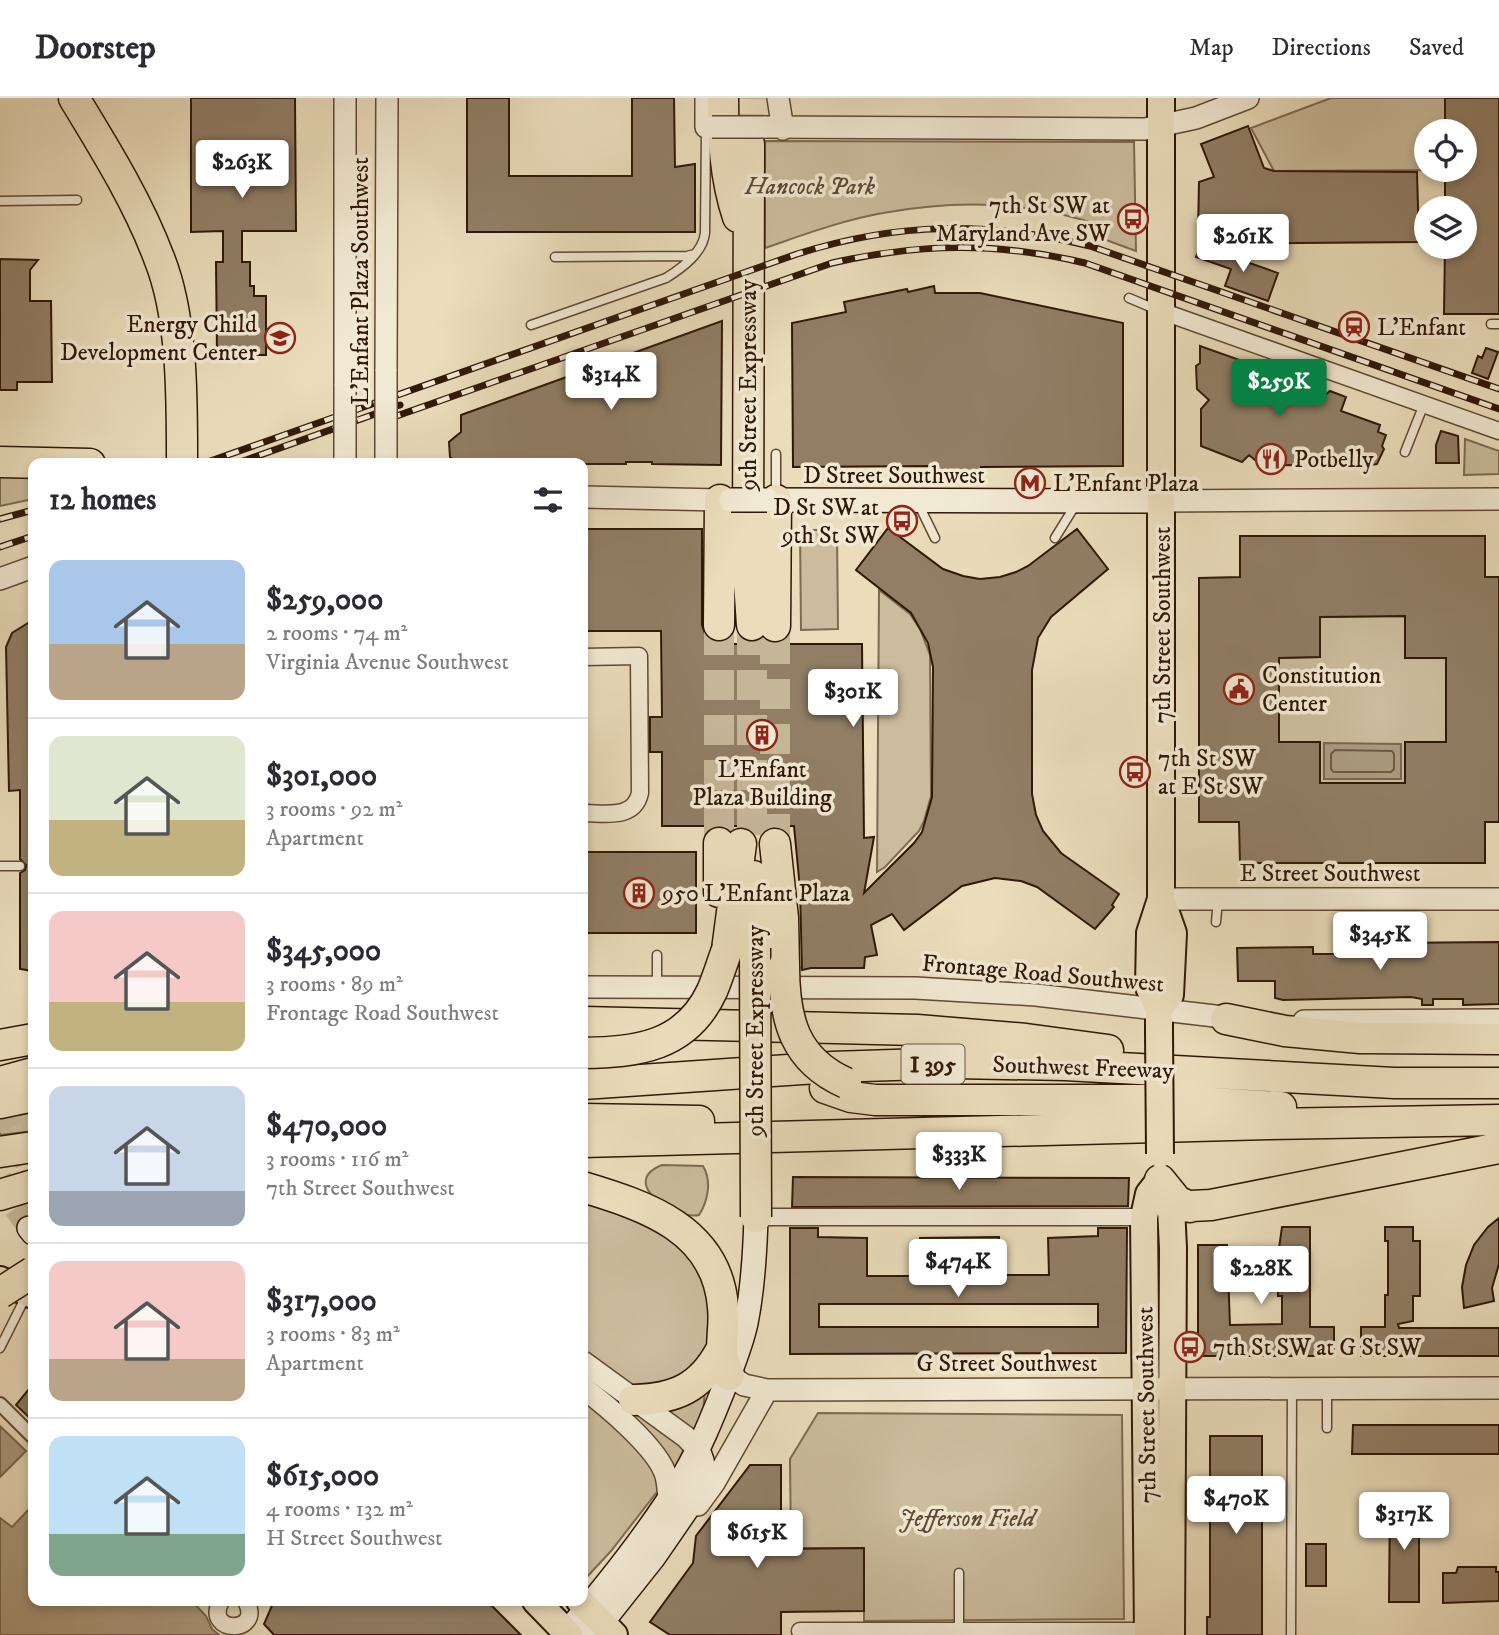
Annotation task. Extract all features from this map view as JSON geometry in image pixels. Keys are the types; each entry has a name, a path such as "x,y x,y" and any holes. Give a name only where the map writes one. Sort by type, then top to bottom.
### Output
{"highway":[{"path":"74,98 130,197 155,314 173,453"},
{"path":"723,98 723,140 727,175 748,250"},
{"name":"9th Street Expressway","path":"747,626 748,250 765,133"},
{"path":"0,462 28,463"},
{"path":"726,500 747,626"},
{"path":"747,626 771,500"},
{"name":"9th Street Expressway","path":"756,1217 755,992 734,949 747,844 783,918 785,1007 794,1034 814,1062 834,1078 835,1086"},
{"path":"588,1053 626,1052 649,1048 690,1021 712,991 734,949"},
{"path":"755,992 771,1034 784,1056 805,1077 835,1086 976,1099 1159,1100 1268,1105 1402,1122"},
{"path":"1226,1019 1285,1031 1360,1038 1499,1039"},
{"path":"588,1022 917,1030 1026,1038 1284,1076"},
{"path":"0,1045 28,1040"},
{"name":"Southwest Freeway","path":"588,1084 832,1067 955,1063 1065,1065 1394,1083 1499,1083"},
{"path":"0,1082 28,1074"},
{"path":"0,1103 28,1097"},
{"path":"588,1119 990,1132"},
{"path":"588,1142 1499,1120"},
{"path":"1165,1193 1224,1202 1499,1147"},
{"path":"0,1152 28,1148"},
{"path":"0,1195 28,1187"},
{"path":"588,1189 656,1213 682,1229 713,1270 721,1293 725,1362 708,1370 684,1391 660,1398 634,1400"}],"main road":[{"name":"7th Street Southwest","path":"1156,1634 1159,1389 1172,1331 1159,1020 1149,987 1150,933 1161,899 1160,98"},
{"name":"D Street Southwest","path":"726,500 1162,501"},
{"name":"7th Street Southwest","path":"1159,1389 1144,1364 1165,1193"},
{"path":"584,1626 669,1498 697,1449 725,1362 742,1339 750,1300 756,1217"},
{"path":"0,1280 23,1288"},
{"path":"584,1626 654,1557 702,1484 704,1465 697,1449"},
{"path":"546,1606 584,1626"}],"street":[{"name":"L'Enfant Plaza Southwest","path":"345,98 345,458"},
{"name":"L'Enfant Plaza Southwest","path":"386,458 387,98"},
{"path":"706,98 709,127 765,133 1136,129 1161,127 1196,118 1242,99"},
{"path":"765,133 778,98"},
{"path":"1161,311 1499,431"},
{"name":"D Street Southwest","path":"588,497 726,500"},
{"name":"D Street Southwest","path":"1162,501 1499,499"},
{"path":"0,579 28,569"},
{"path":"588,657 639,656 640,793 636,805 627,811 588,813"},
{"name":"E Street Southwest","path":"1161,899 1499,899"},
{"name":"Frontage Road Southwest","path":"588,987 915,988 1036,995 1159,1020 1499,1020"},
{"path":"756,1217 1165,1193"},
{"name":"G Street Southwest","path":"725,1362 744,1385 767,1390 1499,1388"},
{"path":"588,1366 685,1437 697,1449"},
{"path":"654,1557 677,1534 714,1483 767,1390"},
{"path":"588,1392 610,1409 656,1458 666,1475 669,1498"},
{"path":"0,1404 28,1432"},
{"path":"216,1606 223,1623 240,1631 248,1618 248,1606"},
{"path":"800,1631 959,1630 1156,1634"}],"lane":[{"path":"531,325 666,278 695,254 705,233 709,127"},
{"path":"0,201 77,200"},
{"path":"555,257 695,254"},
{"path":"1129,298 1161,311"},
{"path":"1405,452 1424,404"},
{"path":"771,500 776,454"},
{"path":"917,502 935,538"},
{"path":"1055,538 1078,502"},
{"path":"0,866 20,866"},
{"path":"1216,922 1218,899"},
{"path":"657,955 657,987"},
{"path":"0,1348 23,1288"},
{"path":"1291,1635 1292,1388"},
{"path":"1326,1428 1327,1388"},
{"path":"959,1573 959,1630"}],"green space":[{"path":"1331,98 1445,98 1445,119 1414,119 1414,170 1274,171 1251,128"},
{"name":"Hancock Park","path":"765,141 1134,142 1136,251 1106,240 1105,227 1078,218 1023,207 967,204 868,216 765,248"},
{"path":"1465,439 1499,451 1499,474 1464,475"},
{"path":"0,471 28,471 28,500 0,506"},
{"path":"800,530 837,530 838,629 801,630"},
{"path":"879,590 910,614 920,629 930,655 931,796 919,831 877,872"},
{"path":"1405,616 1405,658 1446,658 1446,742 1405,742 1405,783 1320,783 1320,742 1279,742 1279,658 1319,657 1320,617"},
{"path":"28,1113 28,1132 0,1135 0,1119"},
{"path":"662,1165 703,1166 708,1191 699,1215 678,1212 655,1199 648,1190 646,1181 650,1173"},
{"path":"588,1199 659,1224 693,1257 713,1306 703,1412 674,1470 611,1551 588,1576"},
{"name":"Jefferson Field","path":"818,1413 1122,1415 1124,1619 864,1621 864,1548 791,1548 790,1459"}],"water":[{"path":"1324,743 1401,744 1401,779 1324,779"},
{"path":"0,1426 26,1451 0,1477"},
{"path":"28,1510 28,1606 197,1606 219,1635 0,1635 0,1518 12,1527"}],"building":[{"path":"191,98 295,98 296,231 242,231 242,262 250,262 250,286 254,286 254,296 266,296 266,355 217,355 216,262 223,262 223,231 191,232"},
{"path":"467,98 509,98 509,176 632,176 632,98 674,98 675,167 695,164 695,232 467,232"},
{"path":"1445,98 1499,98 1499,314 1444,314 1445,259 1477,259 1477,196 1445,196 1445,182 1477,182 1477,119 1445,119"},
{"path":"1248,126 1264,168 1274,171 1414,172 1418,196 1414,196 1414,242 1201,244 1205,233 1198,232 1199,182 1214,177 1201,144"},
{"path":"1201,246 1278,273 1268,301 1225,286 1231,269 1196,257"},
{"path":"0,259 38,260 30,270 30,301 51,301 52,382 17,382 17,390 0,390"},
{"path":"934,286 935,293 980,293 1123,323 1123,466 981,467 981,472 936,472 935,466 793,467 792,323 846,312 844,302"},
{"path":"722,321 721,465 652,462 588,464 588,458 451,458 449,442 461,432 461,415"},
{"path":"1200,346 1299,381 1302,388 1324,396 1330,391 1346,397 1341,411 1380,425 1378,432 1386,435 1382,446 1384,449 1377,464 1261,465 1249,455 1242,462 1201,446 1201,409 1209,400 1197,389 1196,366 1200,363"},
{"path":"1486,348 1498,352 1488,379 1472,373 1478,356 1482,358"},
{"path":"1441,431 1458,436 1459,463 1436,463 1436,445"},
{"path":"888,528 943,569 980,579 1000,577 1028,566 1077,529 1108,569 1051,617 1038,638 1032,670 1032,794 1036,815 1043,831 1061,853 1119,894 1112,905 1114,907 1095,929 1037,887 1021,881 995,878 962,886 904,930 892,914 871,925 877,955 865,957 864,968 802,970 800,889 794,826 662,826 662,752 650,752 650,717 662,717 661,631 588,631 588,529 702,529 702,625 706,644 862,644 864,838 874,837 864,893 922,832 932,797 933,667 928,643 911,613 856,570"},
{"name":"Constitution Center","path":"1240,536 1485,536 1485,577 1499,577 1499,822 1485,822 1485,863 1240,863 1239,822 1199,822 1199,578 1240,577","holes":["1405,616 1405,658 1446,658 1446,742 1405,742 1405,783 1320,783 1320,742 1279,742 1279,658 1320,657 1320,617"]},
{"path":"28,623 28,970 20,969 20,873 25,870 26,865 20,859 20,790 9,791 6,647 12,633"},
{"name":"950 L'Enfant Plaza","path":"588,852 696,852 696,933 588,933"},
{"path":"1499,942 1499,1004 1463,1005 1463,999 1433,999 1433,1005 1422,1005 1422,999 1411,997 1283,1000 1275,998 1275,981 1238,981 1237,948 1313,947 1313,954 1344,954 1385,952 1385,943"},
{"path":"793,1177 1129,1178 1128,1206 792,1207"},
{"path":"1499,1218 1499,1264 1492,1288 1494,1301 1464,1308 1462,1287 1466,1265 1474,1245"},
{"path":"1282,1227 1310,1227 1310,1327 1334,1327 1334,1356 1198,1356 1198,1245 1227,1245 1230,1325 1282,1324 1282,1296 1278,1296 1278,1255"},
{"path":"1385,1227 1413,1227 1413,1241 1420,1241 1420,1296 1413,1296 1413,1321 1398,1324 1399,1328 1499,1328 1499,1356 1361,1356 1361,1327 1385,1327 1388,1241 1385,1241"},
{"path":"790,1228 818,1228 818,1237 867,1238 867,1276 920,1276 920,1238 999,1237 998,1275 1049,1275 1048,1238 1098,1236 1098,1228 1127,1228 1126,1353 790,1354","holes":["819,1304 1098,1304 1098,1327 819,1327"]},
{"path":"28,1390 28,1416 16,1405"},
{"path":"1353,1425 1499,1425 1499,1454 1352,1454"},
{"path":"1210,1436 1262,1436 1262,1635 1207,1635 1207,1617 1210,1617"},
{"path":"750,1465 781,1465 781,1549 864,1548 864,1611 781,1612 781,1635 670,1635 650,1622 693,1563 696,1536"},
{"path":"1390,1500 1419,1501 1419,1602 1389,1602"},
{"path":"1306,1544 1326,1544 1326,1586 1306,1586"},
{"path":"1458,1567 1496,1567 1496,1572 1499,1572 1499,1601 1443,1603 1443,1573 1456,1573"},
{"path":"272,1606 492,1606 521,1635 274,1635 264,1624"}],"tunnel":[{"path":"749,144 750,98"},
{"path":"719,625 719,843"},
{"path":"752,625 752,844"},
{"path":"775,626 775,844"},
{"path":"0,1104 28,1163"},
{"path":"0,1178 28,1227"}],"railway":[{"path":"219,458 797,254 871,236 943,229 1015,232 1090,246 1499,389"},
{"path":"388,419 832,263 896,252 958,248 1021,251 1085,263 1499,409"},
{"path":"252,458 400,405"},
{"path":"0,519 28,511"},
{"path":"0,547 28,538"}],"place":[{"name":"7th St SW at Maryland Ave SW","path":"1133,219"},
{"name":"L'Enfant","path":"1354,327"},
{"name":"Energy Child Development Center","path":"280,338"},
{"name":"Potbelly","path":"1271,459"},
{"name":"L'Enfant Plaza","path":"1030,483"},
{"name":"D St SW at 9th St SW","path":"902,521"},
{"name":"Constitution Center","path":"1239,689"},
{"name":"L'Enfant Plaza Building","path":"762,735"},
{"name":"7th St SW at E St SW","path":"1135,772"},
{"name":"950 L'Enfant Plaza","path":"639,893"},
{"name":"7th St SW at G St SW","path":"1190,1347"}]}
